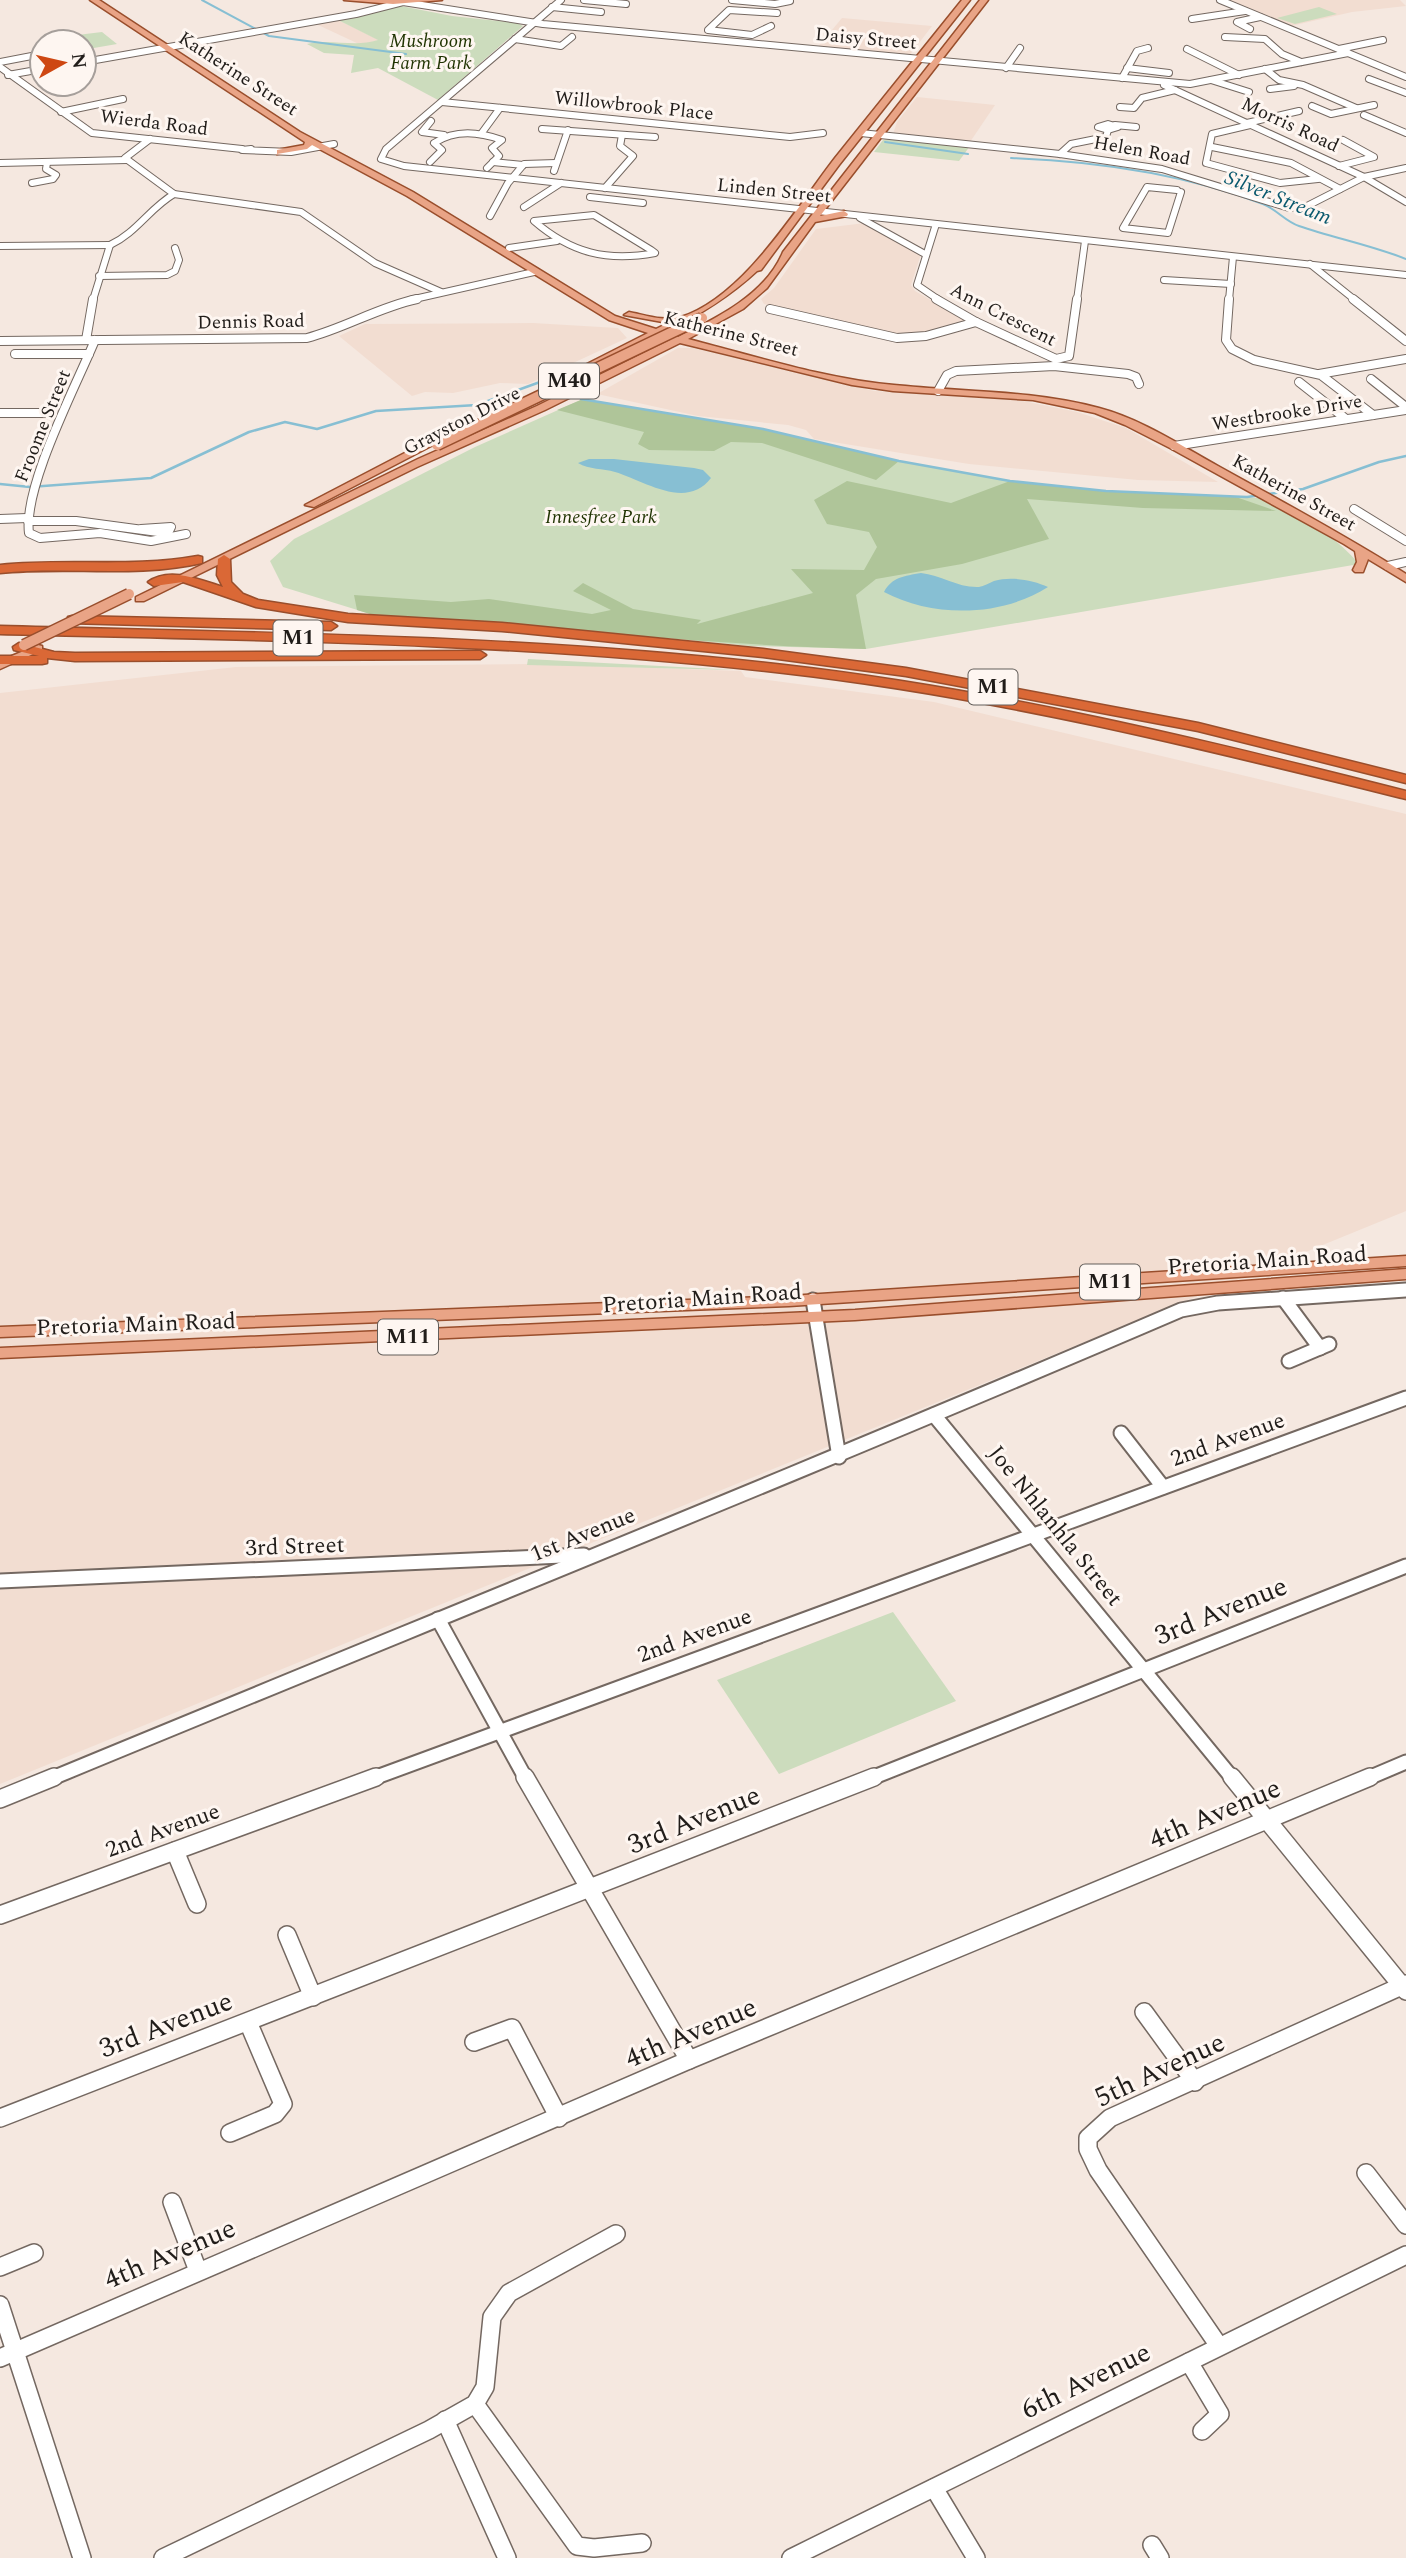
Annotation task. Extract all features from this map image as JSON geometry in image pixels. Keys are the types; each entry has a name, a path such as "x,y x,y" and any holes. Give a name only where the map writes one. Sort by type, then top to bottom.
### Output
{"highway":[{"path":"224,559 222,579 225,586 249,598 296,611"},
{"path":"0,569 61,565 124,569 168,566 198,560"},
{"path":"124,569 159,584 184,578 256,603 296,611 572,635"},
{"name":"M1","path":"0,618 572,635 763,653 905,671 1198,727 1406,779"},
{"name":"M1","path":"0,630 513,644 756,666 898,684 1082,718 1406,795"},
{"path":"28,648 54,656 479,655 756,666"},
{"path":"3,660 179,656"}],"main road":[{"name":"Katherine Street","path":"94,0 310,141 410,194 612,318 656,334 852,382 944,385 1070,404 1118,418 1404,564"},
{"name":"Katherine Street","path":"106,0 268,107 280,111 590,298 668,328 717,343 855,376 1073,398 1137,419 1188,444 1267,489 1280,500 1406,577"},
{"path":"106,0 169,44 166,47"},
{"path":"348,0 438,0"},
{"path":"383,0 406,1"},
{"path":"445,0 441,4 447,9"},
{"name":"Grayston Drive","path":"3,660 159,584 198,560 702,318 731,299 756,279 763,260 800,209 966,0"},
{"name":"Grayston Drive","path":"184,578 710,319 792,248 984,0"},
{"path":"369,1 378,5 377,9"},
{"path":"280,152 307,147 310,141"},
{"path":"781,237 790,217 785,207"},
{"path":"814,220 844,214"},
{"path":"414,465 541,408 711,324 741,306 764,286 792,248"},
{"path":"310,506 691,317 729,292 763,260"},
{"path":"629,314 662,321 691,317"},
{"path":"585,368 637,337 634,329 612,318"},
{"path":"711,324 705,333 717,343"},
{"path":"661,349 679,345 704,346"},
{"path":"1359,570 1363,562 1360,550"},
{"name":"Pretoria Main Road","path":"0,1353 571,1330 815,1307 1406,1261"},
{"name":"Pretoria Main Road","path":"0,1332 815,1307 855,1315 1406,1274"}],"street":[{"name":"Linden Street","path":"561,0 479,69 443,106 383,152 381,159 394,165 1406,275"},
{"path":"584,0 626,4"},
{"path":"732,0 775,4 790,1"},
{"path":"1220,0 1406,77"},
{"path":"98,59 377,9 406,1"},
{"name":"Daisy Street","path":"406,1 519,22"},
{"name":"Daisy Street","path":"406,1 429,10 519,22 1190,85"},
{"path":"552,7 601,12"},
{"path":"594,18 608,7"},
{"path":"771,26 754,34 708,30 729,10 776,13"},
{"path":"1192,19 1245,11"},
{"path":"1250,29 1237,22 1260,17"},
{"path":"754,34 763,45"},
{"path":"514,39 558,47 566,45 572,37"},
{"path":"1225,37 1267,40 1282,54 1301,62"},
{"path":"1339,49 1382,40"},
{"path":"1006,68 1020,48"},
{"path":"1122,78 1137,51 1148,48"},
{"path":"1187,48 1239,75"},
{"name":"Daisy Street","path":"1138,102 1144,97 1211,80 1348,53"},
{"path":"0,65 28,57"},
{"path":"20,59 28,65"},
{"name":"Wierda Road","path":"0,65 92,133 280,152 334,144"},
{"path":"1127,68 1169,72"},
{"path":"1265,69 1279,79 1301,85 1356,108"},
{"path":"0,77 28,72"},
{"path":"1369,79 1406,93"},
{"path":"1211,80 1249,92"},
{"name":"Morris Road","path":"1157,82 1364,177 1406,202"},
{"path":"1270,89 1301,85"},
{"path":"61,111 123,99"},
{"path":"1312,106 1329,114 1374,105"},
{"path":"443,106 421,130 444,135 481,134 502,140 492,148 499,155 490,165 556,163"},
{"name":"Willowbrook Place","path":"443,106 500,108 789,137 823,133"},
{"path":"481,134 500,108"},
{"path":"1299,111 1212,134 1209,138 1212,146 1206,162 1212,167 1280,183 1318,179"},
{"path":"1364,115 1406,133"},
{"path":"552,118 540,132 569,130 655,137"},
{"path":"601,132 606,119"},
{"path":"1088,121 1117,129 1115,125 1136,127"},
{"path":"1060,154 1071,144 1106,137 1106,127"},
{"path":"648,147 657,128"},
{"path":"554,175 569,130"},
{"name":"Helen Road","path":"861,132 1060,154 1177,172 1197,181 1289,208 1307,206 1364,177 1406,168"},
{"path":"430,162 442,150 434,143 444,135"},
{"path":"583,204 603,188 614,174 627,167 633,156 620,146 622,135"},
{"path":"127,160 126,155 150,139"},
{"path":"1339,166 1374,157 1343,140"},
{"path":"1212,146 1290,163 1340,189"},
{"path":"0,163 127,160 174,194 299,211 375,263 442,292"},
{"path":"32,183 53,179 56,175 46,169 47,163"},
{"path":"490,216 508,183 515,178 523,165"},
{"path":"1180,190 1168,233 1147,233 1123,228 1147,187 1180,190 1197,181"},
{"path":"524,207 561,183"},
{"path":"551,190 578,190"},
{"path":"0,246 110,245 130,235 161,202 174,194"},
{"path":"590,197 643,203"},
{"path":"509,248 557,241 594,258 655,253 592,214 534,220 557,241"},
{"path":"857,216 925,254"},
{"name":"Ann Crescent","path":"936,224 927,245 917,285 919,289 976,322 1048,358 1067,358 1085,241"},
{"path":"86,340 99,276 110,245"},
{"path":"912,246 927,245"},
{"path":"99,276 167,275 175,271 179,260 175,248"},
{"path":"1233,257 1226,340 1230,348 1247,358 1318,374 1406,359"},
{"path":"1310,264 1406,341"},
{"name":"Dennis Road","path":"0,341 314,337 390,305 534,272"},
{"path":"1164,280 1231,284"},
{"path":"770,309 897,338 926,336 976,322"},
{"name":"Froome Street","path":"27,519 32,491 95,340"},
{"path":"15,355 89,354"},
{"path":"944,385 961,370 1054,366 1128,374 1136,377 1139,384"},
{"path":"1318,374 1373,415"},
{"path":"1371,379 1406,408"},
{"path":"1299,382 1346,419"},
{"name":"Westbrooke Drive","path":"1174,446 1406,408"},
{"path":"0,413 50,413"},
{"path":"1354,509 1406,541"},
{"path":"76,521 78,511"},
{"path":"0,519 76,521 141,529"},
{"path":"27,519 29,533 40,538 100,533 156,541 186,534"},
{"path":"1388,566 1404,564"},
{"name":"1st Avenue","path":"0,1799 593,1555 839,1457 1181,1310 1283,1298 1406,1290"},
{"path":"1283,1298 1324,1346 1289,1361"},
{"path":"815,1307 839,1457"},
{"name":"2nd Avenue","path":"0,1914 1406,1398"},
{"name":"Joe Nhlanhla Street","path":"934,1415 1404,1987"},
{"path":"1121,1433 1163,1487"},
{"name":"3rd Street","path":"0,1581 593,1555"},
{"name":"3rd Avenue","path":"0,2118 588,1890 1406,1566"},
{"path":"438,1619 588,1890 689,2060"},
{"name":"4th Avenue","path":"7,2354 689,2060 1406,1762"},
{"path":"175,1851 197,1904"},
{"path":"287,1935 313,1997"},
{"name":"5th Avenue","path":"1219,2346 1098,2170 1088,2149 1088,2138 1100,2124 1404,1987"},
{"path":"1143,2012 1195,2082"},
{"path":"230,2133 275,2114 283,2104 248,2022"},
{"path":"474,2042 512,2028 559,2118"},
{"path":"1366,2173 1406,2225"},
{"path":"172,2202 198,2271"},
{"path":"163,2558 475,2404 485,2387 492,2317 509,2293 616,2234"},
{"path":"0,2267 34,2253"},
{"name":"6th Avenue","path":"791,2558 1406,2255"},
{"path":"0,2305 7,2354 82,2558"},
{"path":"1189,2362 1220,2414 1202,2431"},
{"path":"475,2404 577,2546 593,2548 642,2543"},
{"path":"444,2420 507,2558"},
{"path":"934,2488 976,2558"}],"shaded area":[{"path":"1228,0 1400,0 1406,6 1352,12 1291,26"},
{"path":"842,18 932,26 909,56 817,48"},
{"path":"338,20 379,40 361,45 316,24"},
{"path":"917,97 995,105 970,142 893,134 897,122"},
{"path":"865,223 921,254 911,285 915,291 967,321 918,334 895,335 764,304 761,299 774,288 816,229"},
{"path":"533,323 618,328 627,338 528,384 500,383 453,393 425,392 412,396 339,336 365,324"},
{"path":"678,348 694,348 874,391 1018,400 1077,412 1126,428 1218,482 1138,480 969,464 814,439 806,430 788,425 698,416 597,394"},
{"path":"533,664 741,671 745,677 934,702 1406,814 1406,1211 0,1784 0,693 236,667"}],"green space":[{"name":"Mushroom Farm Park","path":"401,6 523,26 438,100 378,68 351,73 354,55 324,53 307,44 378,40 336,19"},
{"path":"1319,7 1337,14 1295,24 1277,18"},
{"path":"98,32 102,32 117,44 98,47"},
{"path":"894,138 970,146 959,161 874,152 883,140"},
{"name":"Innesfree Park","path":"583,399 763,429 899,461 1010,481 1106,491 1259,498 1314,525 1338,543 1359,564 866,649 750,646 548,626 380,617 283,587 270,561 294,539 475,447"},
{"path":"583,399 763,429 899,461 876,480 762,443 731,442 714,451 649,450 638,444 644,432 557,410"},
{"path":"847,481 951,503 1010,481 1106,491 1236,497 1276,511 1143,508 1027,499 1049,539 962,564 876,579 856,595 866,649 744,644 380,617 357,610 354,595 451,602 489,599 592,614 611,610 573,591 583,583 633,609 701,620 697,624 813,593 791,569 864,570 877,547 869,532 827,524 814,500"},
{"path":"528,659 736,670 527,665"},
{"path":"893,1612 956,1701 779,1774 717,1680"}],"water":[{"path":"589,459 614,459 694,468 703,470 711,478 701,488 677,493 615,472 578,463"},
{"path":"921,573 971,587 1015,579 1048,587 1009,604 967,610 924,606 884,592 895,580"}],"waterway":[{"path":"202,0 269,36 406,54"},
{"name":"Silver Stream","path":"885,142 968,154"},
{"name":"Silver Stream","path":"1011,158 1075,162 1171,177 1263,204 1299,226 1406,259"},
{"path":"0,484 30,487 151,478 249,432 285,422 317,429 376,411 477,405 540,382"},
{"path":"581,399 763,429 899,461 1010,481 1106,491 1247,497 1303,489 1379,462 1406,456"}]}
